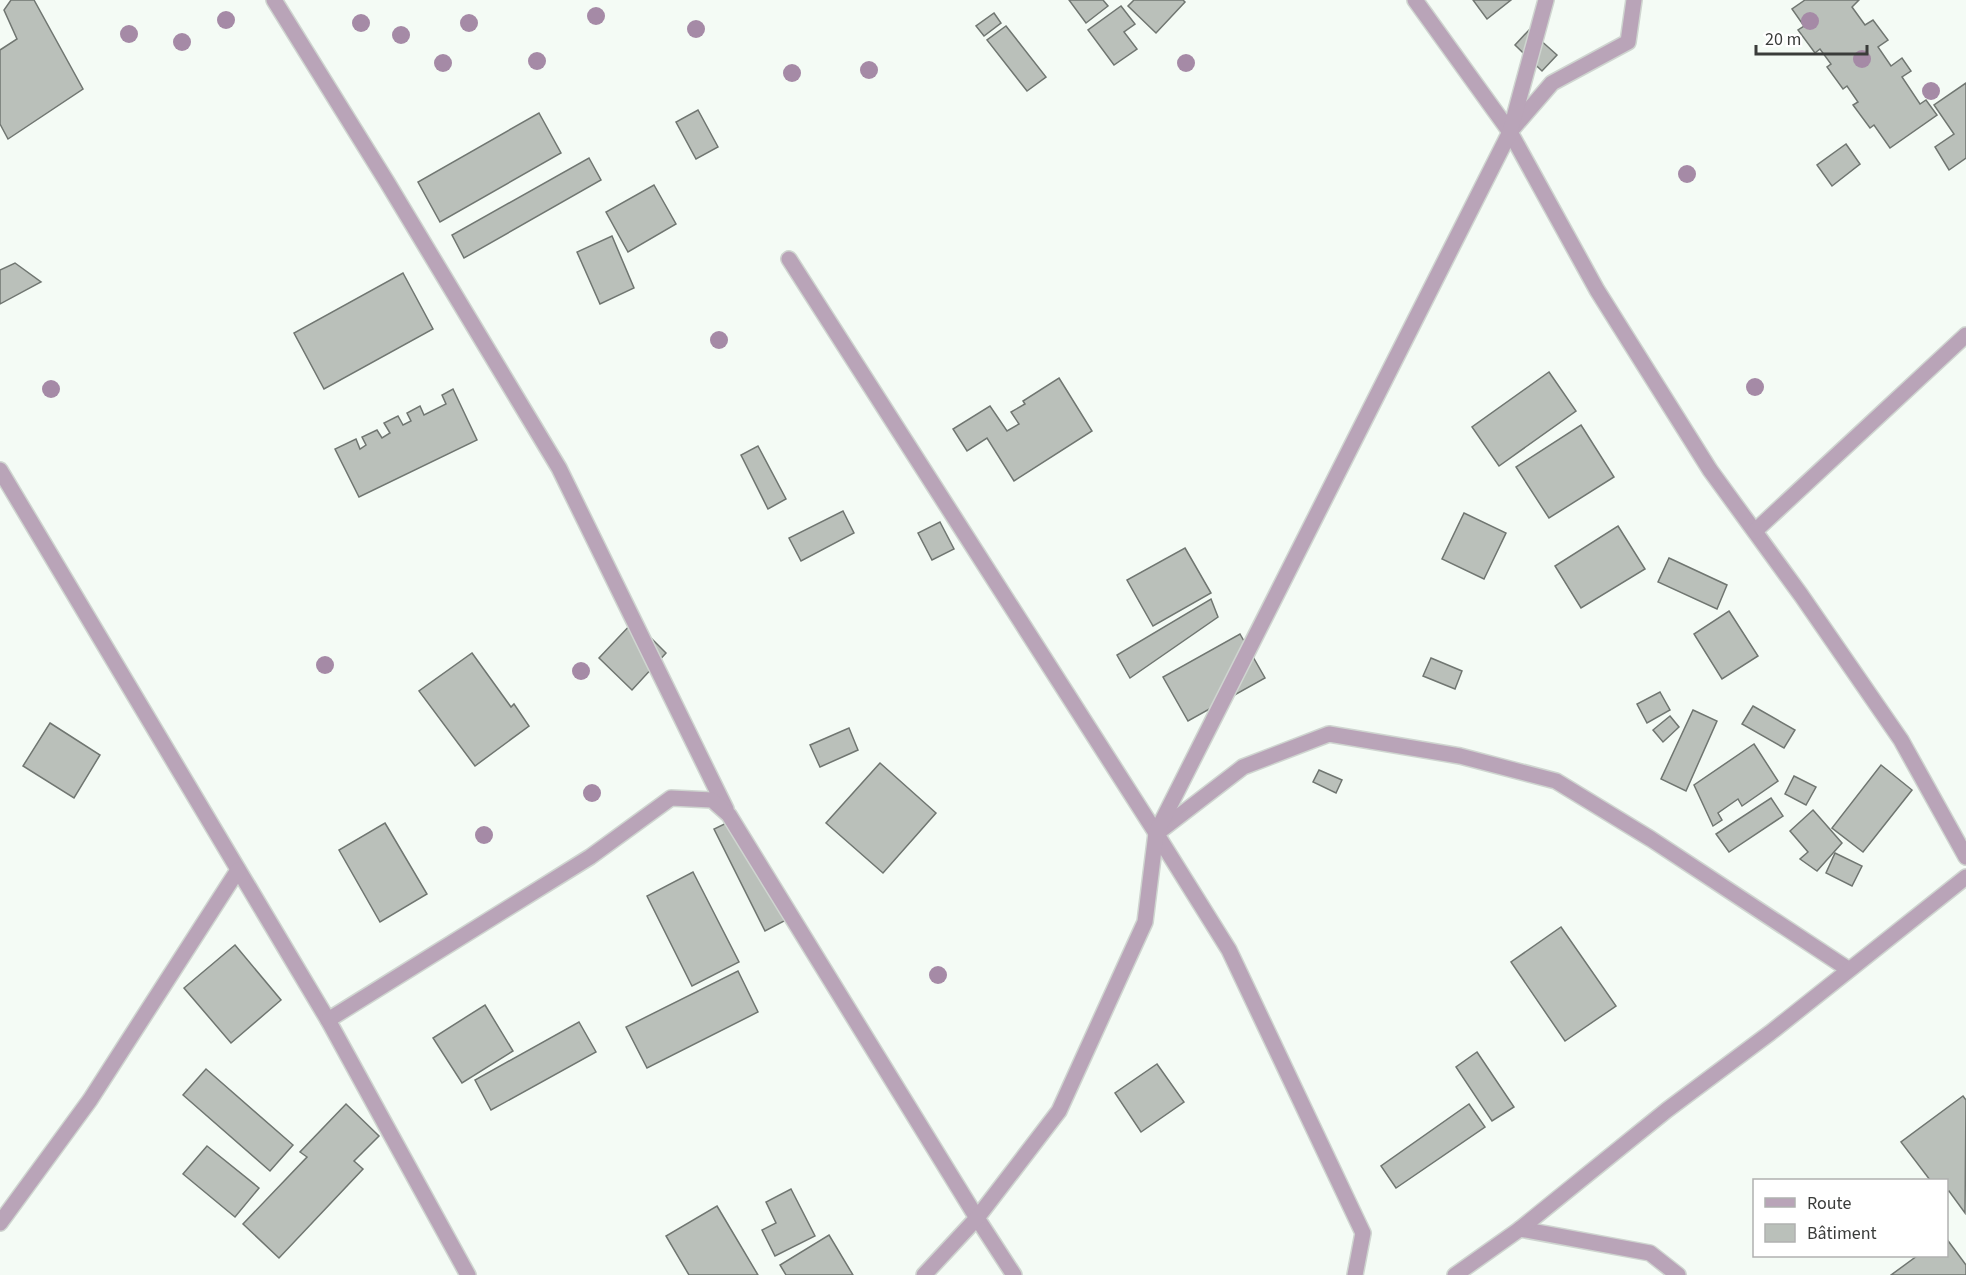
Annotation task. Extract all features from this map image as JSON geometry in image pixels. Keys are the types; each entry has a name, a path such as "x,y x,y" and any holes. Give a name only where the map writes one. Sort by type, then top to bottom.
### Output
{"street":[{"path":"274,0 387,182 559,468 729,814 1014,1275"},
{"path":"1415,0 1510,132 1603,300 1710,470 1802,595 1901,740 1966,857"},
{"path":"924,1275 977,1218 1059,1111 1146,922 1156,833 1510,132 1546,0"},
{"path":"1510,132 1552,84 1628,42 1634,0"},
{"path":"789,259 1229,950 1363,1233 1355,1275"},
{"path":"1755,531 1966,335"},
{"path":"0,470 328,1020 468,1275"},
{"path":"1156,833 1243,767 1329,734 1460,756 1556,781 1651,840 1848,969"},
{"path":"328,1020 590,857 672,798 712,800 729,814"},
{"path":"0,1223 90,1100 238,870"},
{"path":"1455,1275 1520,1229 1667,1110 1770,1033 1966,877"},
{"path":"1520,1229 1650,1253 1678,1275"}],"building":[{"path":"11,0 34,0 83,89 8,139 0,124 0,50 17,39 4,10"},
{"path":"1069,0 1103,0 1108,6 1086,23"},
{"path":"1134,0 1183,0 1185,2 1156,33 1128,6"},
{"path":"1473,0 1511,0 1487,19"},
{"path":"1805,0 1859,0 1852,7 1865,25 1873,20 1888,40 1878,47 1891,66 1902,58 1911,71 1902,77 1920,104 1926,100 1937,115 1890,148 1874,125 1870,128 1853,105 1858,102 1847,86 1843,89 1827,67 1831,64 1820,49 1815,53 1798,30 1804,26 1792,9"},
{"path":"1121,6 1135,24 1124,32 1137,49 1114,65 1088,30"},
{"path":"994,13 1001,23 984,36 976,26"},
{"path":"1006,26 1046,77 1027,91 987,40"},
{"path":"1529,30 1557,55 1542,71 1515,45"},
{"path":"1966,83 1966,158 1949,170 1935,147 1954,134 1934,105"},
{"path":"698,110 718,147 696,159 676,122"},
{"path":"539,113 561,153 440,222 418,182"},
{"path":"1846,144 1860,164 1832,186 1817,165"},
{"path":"589,158 601,180 464,258 452,235"},
{"path":"654,185 676,224 628,252 606,212"},
{"path":"612,236 634,288 600,304 577,252"},
{"path":"15,263 41,282 0,304 0,270"},
{"path":"403,273 433,329 324,389 294,333"},
{"path":"1549,372 1576,411 1499,466 1472,427"},
{"path":"1059,378 1092,431 1014,481 987,438 967,451 953,429 990,406 1007,431 1019,424 1011,412 1025,404 1023,401"},
{"path":"453,389 477,440 359,497 335,449 356,439 360,449 366,445 362,437 377,430 382,438 390,433 384,423 398,416 403,425 411,421 407,413 420,406 424,415 446,404 442,395"},
{"path":"1581,425 1614,477 1549,518 1516,467"},
{"path":"758,446 786,499 768,509 741,455"},
{"path":"843,511 854,533 801,561 789,538"},
{"path":"1464,513 1506,533 1484,579 1442,559"},
{"path":"940,522 954,549 932,560 918,533"},
{"path":"1618,526 1645,569 1581,608 1555,566"},
{"path":"1185,548 1211,593 1153,626 1127,580"},
{"path":"1669,558 1727,585 1717,609 1658,582"},
{"path":"1211,599 1218,617 1130,678 1117,655"},
{"path":"1729,611 1758,656 1722,679 1694,634"},
{"path":"634,621 666,653 632,690 599,658"},
{"path":"1240,634 1265,678 1188,721 1163,677"},
{"path":"472,653 511,707 514,704 529,726 475,766 419,691"},
{"path":"1431,658 1462,671 1455,689 1423,676"},
{"path":"1660,692 1670,710 1647,723 1637,704"},
{"path":"1753,706 1795,730 1784,748 1742,724"},
{"path":"1693,710 1717,721 1686,791 1661,779"},
{"path":"1670,716 1679,727 1663,742 1653,730"},
{"path":"50,723 100,755 74,798 23,766"},
{"path":"849,728 858,750 820,767 810,745"},
{"path":"1754,744 1778,781 1742,806 1738,799 1718,813 1722,820 1713,826 1694,785"},
{"path":"880,763 936,813 883,873 826,823"},
{"path":"1881,765 1912,790 1863,852 1832,828"},
{"path":"1319,770 1342,780 1336,793 1313,782"},
{"path":"1794,776 1816,787 1806,805 1785,794"},
{"path":"1771,798 1783,816 1729,852 1716,834"},
{"path":"1813,810 1842,843 1817,871 1800,859 1808,852 1790,831"},
{"path":"737,818 788,919 765,931 714,829"},
{"path":"385,823 427,894 380,922 339,850"},
{"path":"1835,853 1862,866 1852,886 1826,873"},
{"path":"693,872 739,962 692,986 647,896"},
{"path":"1561,927 1616,1006 1565,1041 1511,962"},
{"path":"235,945 281,1000 231,1043 184,988"},
{"path":"738,971 758,1012 647,1068 626,1027"},
{"path":"485,1005 513,1051 462,1083 433,1038"},
{"path":"579,1022 596,1052 491,1110 475,1080"},
{"path":"1477,1052 1514,1107 1492,1121 1456,1067"},
{"path":"1157,1064 1184,1102 1141,1132 1115,1093"},
{"path":"206,1069 293,1145 270,1171 183,1095"},
{"path":"1963,1096 1966,1100 1965,1213 1948,1192 1948,1179 1929,1179 1901,1142"},
{"path":"346,1104 379,1136 354,1161 363,1169 279,1258 243,1224 307,1157 300,1152"},
{"path":"1469,1104 1485,1127 1396,1188 1381,1166"},
{"path":"207,1146 259,1188 235,1217 183,1174"},
{"path":"791,1189 815,1236 775,1256 762,1230 776,1223 766,1202"},
{"path":"717,1206 758,1275 689,1275 666,1236"},
{"path":"829,1235 853,1275 786,1275 780,1265"},
{"path":"1948,1241 1966,1265 1966,1275 1891,1275 1916,1257 1948,1257"}]}
